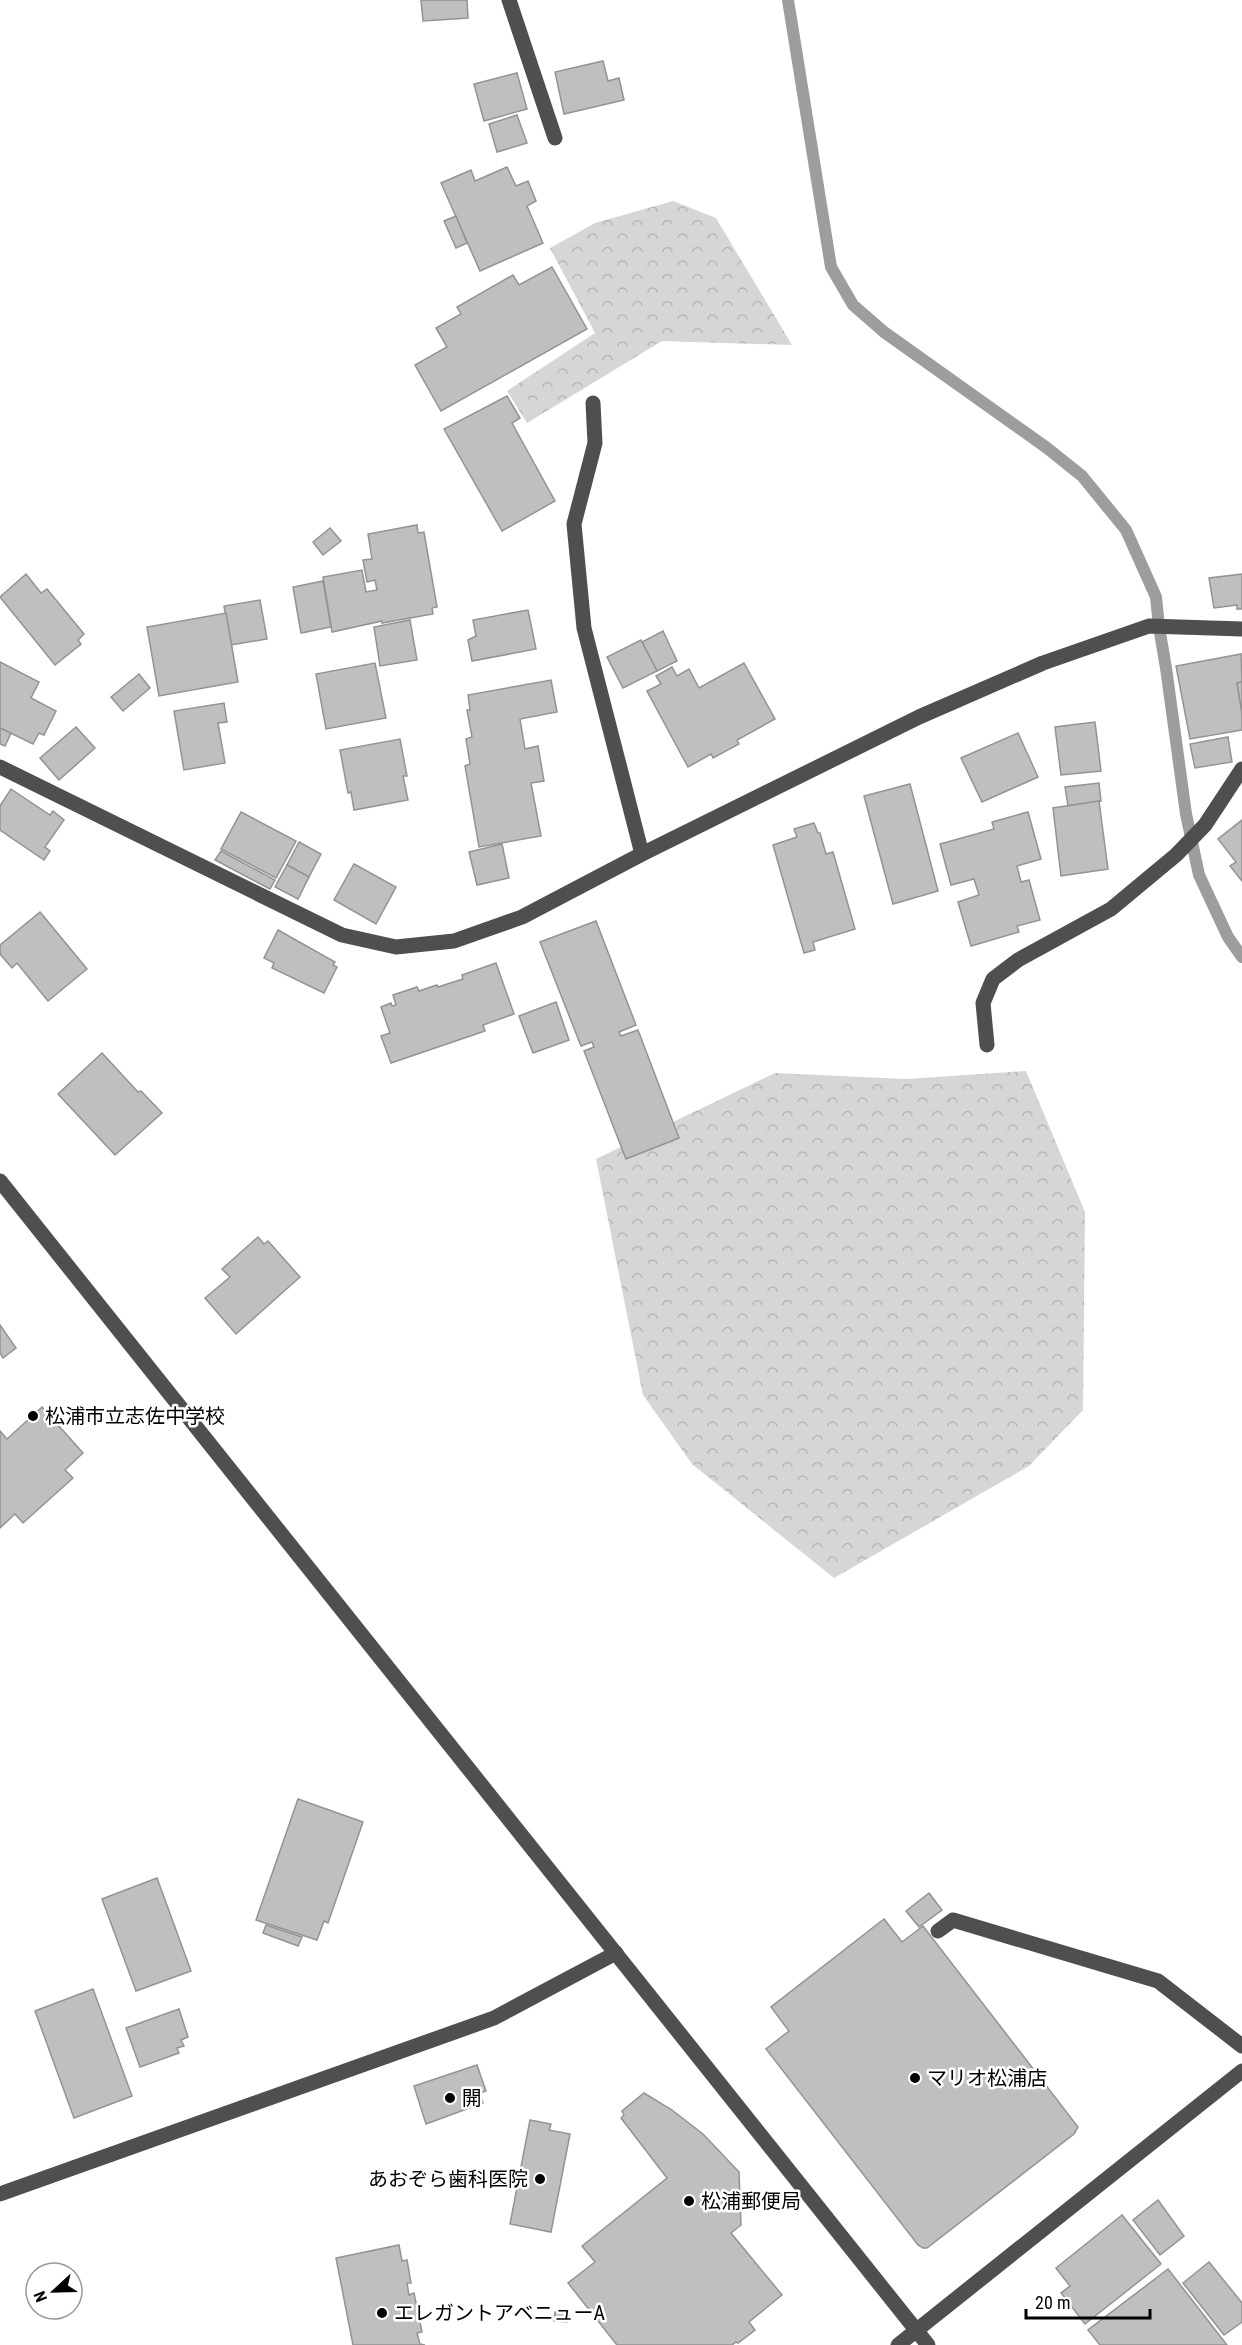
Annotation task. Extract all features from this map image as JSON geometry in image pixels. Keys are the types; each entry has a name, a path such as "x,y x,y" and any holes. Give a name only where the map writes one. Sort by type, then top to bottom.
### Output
{"street":[{"path":"509,0 555,138"},
{"path":"593,403 595,442 574,524 584,628 642,854"},
{"path":"0,767 342,935 396,947 454,941 522,917 642,854 919,717 1043,663 1149,626 1242,629"},
{"path":"987,1045 984,1003 993,979 1018,960 1111,909 1176,855 1205,825 1242,769"},
{"path":"0,1181 928,2345"},
{"path":"938,1931 953,1920 1158,1981 1242,2046"},
{"path":"0,2194 494,2018 616,1953"},
{"path":"898,2345 1242,2071"}],"green space":[{"path":"673,201 716,218 792,345 662,341 527,423 507,391 595,333 550,248 595,223"},
{"path":"1026,1071 1085,1212 1083,1410 1029,1466 834,1578 692,1464 643,1395 596,1159 775,1073 906,1079"}],"building":[{"path":"421,0 467,0 468,18 423,21"},
{"path":"603,61 608,81 619,78 624,100 564,114 555,72"},
{"path":"517,73 527,109 484,121 474,84"},
{"path":"517,115 527,143 497,152 489,124"},
{"path":"507,167 516,186 528,181 536,201 527,206 543,243 480,271 441,183 471,170 475,181"},
{"path":"456,216 467,243 456,248 444,221"},
{"path":"552,267 587,329 441,411 415,365 447,347 436,328 461,314 457,307 513,275 519,285"},
{"path":"507,396 520,418 512,423 555,501 502,531 444,429"},
{"path":"417,525 418,533 424,532 437,607 432,608 433,614 382,623 382,621 332,632 323,577 362,570 366,592 377,590 375,580 367,582 363,560 372,559 368,534"},
{"path":"330,528 341,541 323,555 313,542"},
{"path":"26,574 41,593 47,589 84,634 78,640 81,644 55,665 0,597"},
{"path":"1242,574 1242,609 1237,609 1237,605 1214,608 1209,578"},
{"path":"323,581 331,627 301,633 293,587"},
{"path":"260,600 267,639 231,645 224,606"},
{"path":"528,610 536,649 472,661 468,640 476,636 473,620"},
{"path":"226,613 238,682 159,696 147,627"},
{"path":"410,620 417,660 380,666 374,627"},
{"path":"663,631 677,661 657,671 642,642"},
{"path":"641,640 657,671 623,688 607,657"},
{"path":"1241,654 1242,682 1237,683 1242,730 1190,739 1176,666"},
{"path":"0,662 39,682 31,698 56,711 44,735 39,733 33,744 0,728"},
{"path":"375,663 386,718 326,729 316,674"},
{"path":"744,663 775,719 737,740 739,744 713,758 711,754 688,767 647,691 661,684 656,676 672,667 677,676 689,669 699,688"},
{"path":"139,674 150,688 123,711 111,697"},
{"path":"551,680 557,712 520,719 525,749 538,746 544,781 531,783 541,836 479,847 465,766 470,764 466,739 472,737 467,710 470,710 468,695"},
{"path":"1242,682 1242,713 1237,683"},
{"path":"224,703 227,722 218,723 225,763 184,770 174,711"},
{"path":"1095,722 1101,771 1061,775 1055,727"},
{"path":"76,727 95,748 59,780 40,758"},
{"path":"0,728 11,733 5,746 0,744"},
{"path":"1018,733 1038,777 982,802 961,758"},
{"path":"1228,737 1232,762 1195,768 1190,744"},
{"path":"400,739 407,776 403,776 408,800 354,810 351,792 348,793 340,750"},
{"path":"1099,783 1101,801 1068,806 1065,787"},
{"path":"910,784 938,891 893,904 864,796"},
{"path":"11,789 50,815 53,811 64,820 45,847 50,851 44,860 0,830 0,806"},
{"path":"1099,801 1108,869 1061,876 1053,808"},
{"path":"241,812 296,841 276,878 221,849"},
{"path":"1028,812 1041,859 1017,866 1021,882 1029,880 1040,920 1017,926 1019,932 971,946 958,902 979,895 974,879 951,885 940,844 994,829 992,822"},
{"path":"1242,820 1242,881 1230,866 1236,862 1218,839"},
{"path":"814,823 820,833 826,854 833,852 855,929 813,942 815,950 804,953 773,845 797,837 794,829"},
{"path":"299,842 321,854 309,877 287,865"},
{"path":"502,844 509,878 477,885 469,852"},
{"path":"221,851 275,880 270,889 215,860"},
{"path":"354,864 396,887 376,924 334,900"},
{"path":"287,865 309,877 298,899 275,887"},
{"path":"40,912 87,969 48,1001 17,963 12,968 0,954 0,945"},
{"path":"596,921 636,1025 619,1032 621,1036 638,1030 679,1138 626,1159 584,1051 594,1047 592,1042 581,1046 540,942"},
{"path":"278,930 335,962 333,965 337,967 324,993 272,968 274,963 264,958"},
{"path":"496,963 514,1014 483,1025 485,1031 391,1063 381,1036 390,1033 381,1007 391,1003 392,1006 396,1005 393,995 417,987 419,991 437,985 438,987 463,979 462,975"},
{"path":"556,1002 569,1040 533,1053 519,1016"},
{"path":"102,1053 138,1092 141,1091 162,1113 115,1155 58,1094"},
{"path":"258,1237 264,1244 268,1241 300,1277 236,1334 205,1298 230,1277 222,1269"},
{"path":"0,1325 16,1348 3,1358 0,1353"},
{"path":"42,1407 83,1453 65,1470 73,1478 23,1523 15,1514 0,1528 0,1431 7,1439"},
{"path":"298,1799 363,1822 328,1923 324,1921 317,1940 256,1920"},
{"path":"157,1878 191,1971 136,1991 102,1899"},
{"path":"929,1893 942,1910 919,1927 906,1911"},
{"name":"マリオ松浦店","path":"884,1919 902,1942 923,1926 1078,2127 1074,2134 927,2248 918,2245 766,2049 789,2031 771,2007"},
{"path":"266,1925 302,1937 298,1946 263,1933"},
{"path":"93,1989 132,2096 74,2118 35,2011"},
{"path":"179,2009 188,2037 181,2040 184,2046 177,2048 179,2053 140,2067 126,2028"},
{"name":"開","path":"477,2065 486,2091 480,2093 483,2103 426,2124 414,2086"},
{"name":"松浦郵便局","path":"644,2093 672,2110 703,2134 739,2172 741,2225 731,2233 782,2295 749,2322 755,2330 738,2343 732,2345 617,2345 568,2283 595,2262 582,2246 667,2178 621,2118 624,2115 622,2111"},
{"name":"あおぞら歯科医院","path":"530,2120 551,2124 549,2130 570,2134 551,2232 510,2224"},
{"path":"1158,2200 1184,2236 1160,2255 1133,2220"},
{"path":"1122,2215 1161,2264 1085,2324 1061,2293 1070,2286 1056,2268"},
{"name":"エレガントアベニューA","path":"399,2245 402,2261 407,2260 411,2283 407,2283 409,2295 414,2293 422,2332 417,2333 420,2344 425,2345 353,2345 336,2258"},
{"path":"1209,2262 1242,2303 1242,2322 1224,2335 1183,2283"},
{"path":"1168,2269 1227,2345 1100,2345 1088,2330"},
{"path":"555,2312 568,2314 567,2322 554,2321"}],"waterway":[{"path":"788,0 831,267 853,305 884,332 1047,448 1082,476 1126,530 1156,597 1186,814 1199,875 1228,937 1242,957"}],"place":[{"name":"松浦市立志佐中学校","path":"33,1416"},
{"name":"マリオ松浦店","path":"915,2078"},
{"name":"開","path":"450,2098"},
{"name":"あおぞら歯科医院","path":"540,2179"},
{"name":"松浦郵便局","path":"689,2201"},
{"name":"エレガントアベニューA","path":"382,2313"}]}
